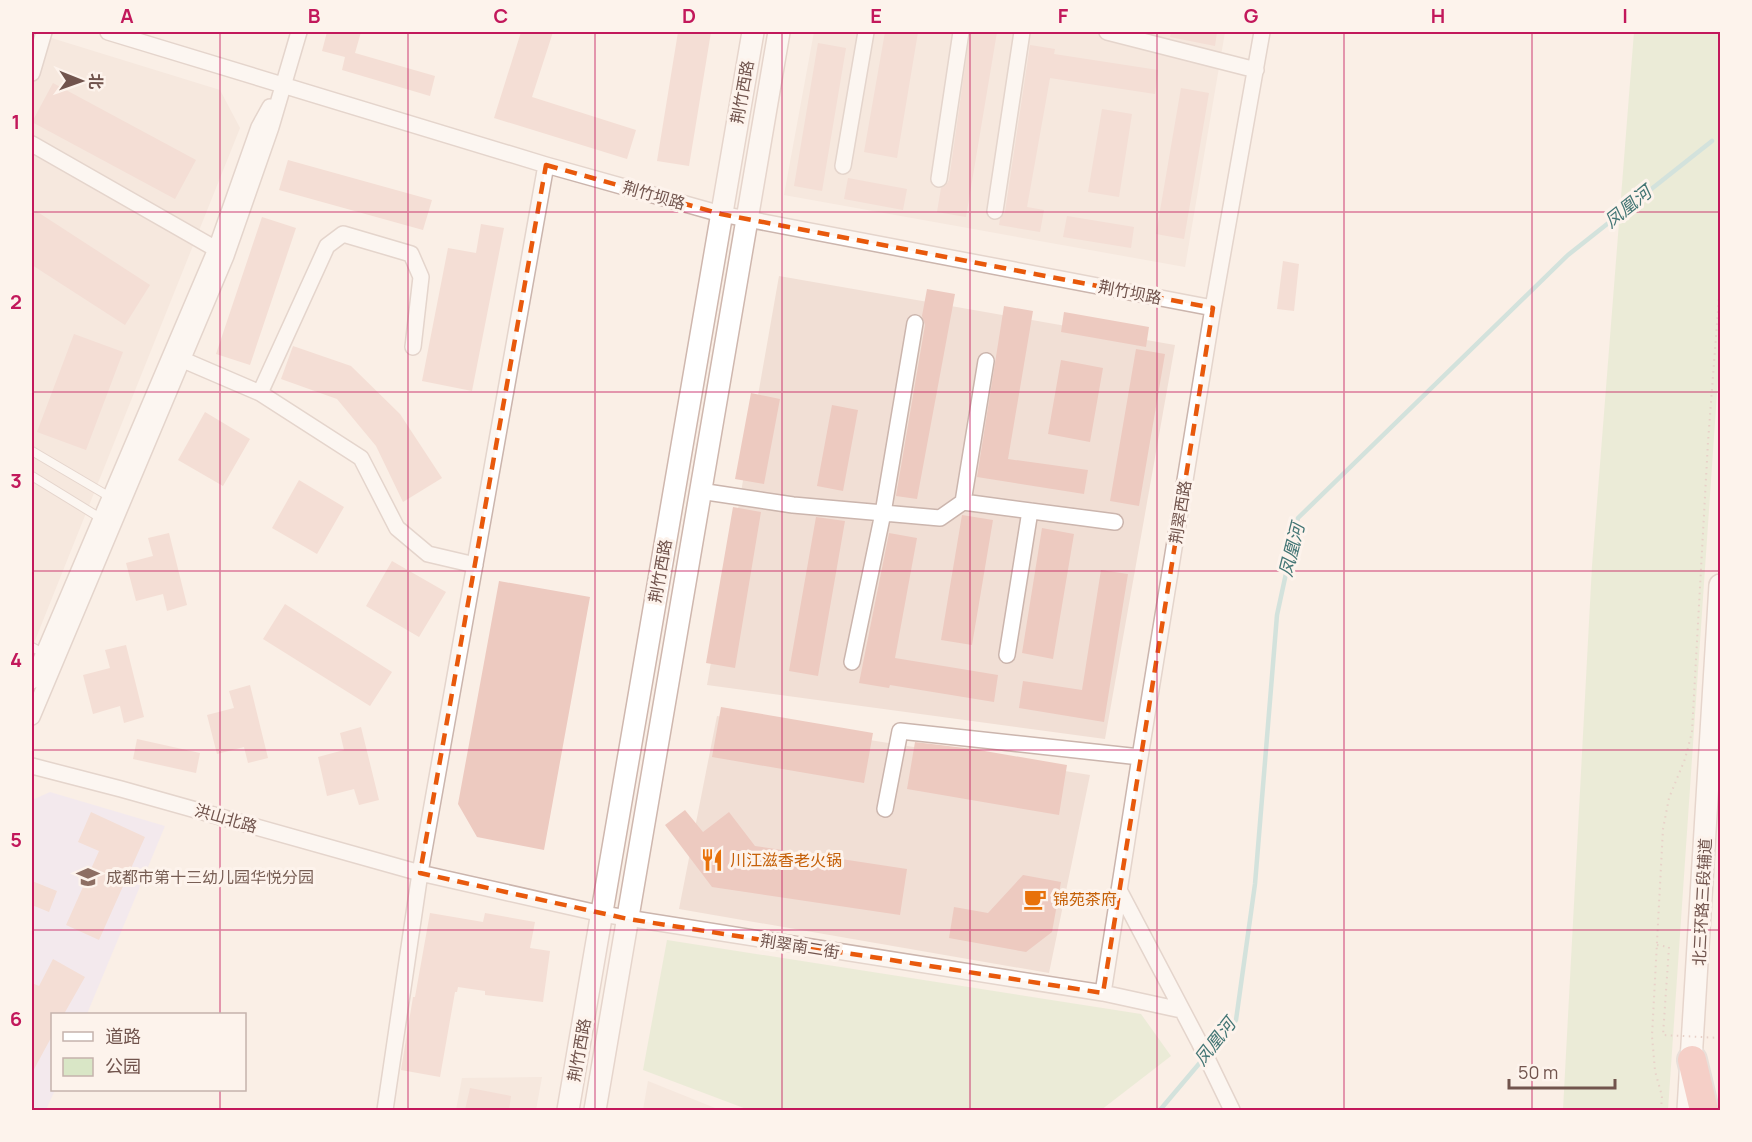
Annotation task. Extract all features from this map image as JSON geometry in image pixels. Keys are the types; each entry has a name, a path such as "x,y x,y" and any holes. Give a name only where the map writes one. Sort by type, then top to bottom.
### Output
{"highway":[{"path":"1692,1060 1704,1110"}],"main road":[{"name":"荆竹西路","path":"568,1110 753,32"},
{"name":"荆竹西路","path":"595,1110 779,32"},
{"name":"北三环路三段辅道","path":"1688,1110 1720,585"}],"street":[{"path":"32,73 44,32"},
{"name":"荆竹坝路","path":"108,32 546,165 721,214 1213,308"},
{"path":"32,681 37,650 102,519 226,256 271,128 299,32"},
{"path":"843,166 866,32"},
{"path":"939,179 961,32"},
{"path":"996,211 1022,32"},
{"path":"1107,32 1256,70"},
{"name":"荆翠西路","path":"1103,993 1213,308 1262,32"},
{"path":"32,717 177,357 259,127 282,86"},
{"path":"32,144 216,249"},
{"path":"384,1110 420,873 546,165"},
{"path":"260,393 327,246 343,234 411,254 422,277 413,347"},
{"path":"852,662 883,513 915,323"},
{"path":"177,357 260,393 361,458 396,528 428,554 475,565"},
{"path":"963,502 986,361"},
{"path":"700,491 793,505 940,518 963,502 1114,522"},
{"path":"1007,655 1030,511"},
{"path":"885,809 900,732 1140,757"},
{"name":"洪山北路","path":"32,766 420,873"},
{"name":"荆翠南二街","path":"420,873 628,919 1103,993 1181,1010"},
{"path":"1119,890 1232,1110"}],"lane":[{"path":"32,451 111,497"},
{"path":"32,476 102,519"}],"path":[{"path":"1661,1110 1662,1096 1655,1071 1652,1036 1663,829 1669,798 1685,759 1692,732 1707,454 1720,284"},
{"path":"1657,945 1669,947 1663,1035 1720,1038"}],"highlighted area":[{"path":"546,165 721,214 1213,308 1103,993 628,919 420,873"}],"shaded area":[{"path":"32,32 220,90 240,128 32,648"},
{"path":"814,32 1225,32 1185,267 784,195"},
{"path":"779,276 1175,345 1105,739 707,685"},
{"path":"717,716 1090,775 1049,973 679,909"},
{"name":"成都市第十三幼儿园华悦分园","path":"50,792 165,826 87,1013 51,1013 51,1091 55,1091 46,1110 32,1110 32,800"},
{"path":"542,1077 536,1110 456,1110 462,1078"},
{"path":"648,1081 720,1110 643,1110"}],"green space":[{"path":"1634,32 1720,32 1720,349 1668,1110 1563,1110 1592,566"},
{"path":"667,940 1141,1014 1171,1056 1101,1110 749,1110 643,1070"}],"building":[{"path":"327,32 361,32 355,53 435,76 430,96 342,70 345,57 322,51"},
{"path":"521,32 553,32 532,97 636,130 627,159 494,118"},
{"path":"678,32 711,32 689,166 657,161"},
{"path":"885,32 918,32 897,158 864,152"},
{"path":"970,32 997,32 966,217 937,212 941,188 949,180"},
{"path":"1171,32 1217,32 1215,46 1170,37"},
{"path":"818,43 846,48 822,191 794,186"},
{"path":"1030,45 1055,49 1054,54 1158,70 1155,94 1050,78 1027,207 1044,210 1040,232 999,225 1005,212"},
{"path":"53,83 196,160 175,199 32,122"},
{"path":"1181,88 1209,93 1184,239 1156,234"},
{"path":"1102,109 1132,114 1119,197 1088,192"},
{"path":"288,160 432,200 423,230 279,190"},
{"path":"848,178 907,189 903,210 844,199"},
{"path":"36,211 150,285 125,325 32,265 32,218"},
{"path":"1067,216 1134,227 1131,248 1063,237"},
{"path":"262,217 296,228 250,365 216,354"},
{"path":"481,224 504,228 472,391 422,381 448,248 476,253"},
{"path":"1283,261 1299,264 1294,311 1277,309"},
{"path":"927,289 955,294 917,499 896,496 925,325 922,316"},
{"path":"1004,306 1033,311 1008,459 1088,470 1084,494 977,477"},
{"path":"1064,312 1149,327 1146,347 1061,332"},
{"path":"74,334 123,352 86,450 37,432"},
{"path":"293,346 351,366 400,414 442,478 403,502 376,446 337,399 281,379"},
{"path":"1136,349 1165,354 1139,506 1110,501"},
{"path":"1061,360 1103,368 1090,442 1048,434"},
{"path":"751,393 780,399 764,484 735,479"},
{"path":"832,405 858,410 843,491 817,486"},
{"path":"205,412 250,439 223,486 178,460"},
{"path":"299,480 344,507 317,554 272,528"},
{"path":"733,507 761,512 735,668 706,663"},
{"path":"962,515 993,520 972,645 941,640"},
{"path":"816,517 845,521 818,676 789,671"},
{"path":"1042,528 1074,534 1053,659 1022,653"},
{"path":"169,533 187,605 167,611 163,594 136,601 126,563 153,556 148,538"},
{"path":"889,533 917,538 895,658 998,675 994,702 890,685 889,688 859,683"},
{"path":"392,561 446,592 419,637 366,606"},
{"path":"1101,570 1128,574 1104,722 1019,708 1023,681 1082,690"},
{"path":"499,581 590,597 544,850 477,837 458,804"},
{"path":"285,604 392,672 370,706 263,639"},
{"path":"126,645 144,717 124,723 120,706 93,714 83,675 110,668 105,650"},
{"path":"250,685 268,758 248,763 244,747 217,754 207,715 234,708 229,691"},
{"path":"721,707 873,733 864,783 712,757"},
{"path":"361,727 379,800 359,805 354,789 327,796 318,757 344,750 340,733"},
{"path":"137,739 200,753 196,773 133,759"},
{"path":"915,742 1067,765 1059,815 907,789"},
{"path":"685,810 703,832 729,812 755,846 907,869 900,915 712,887 665,825"},
{"path":"91,812 145,837 99,940 66,925 99,851 78,842"},
{"path":"1023,875 1061,882 1052,932 1026,952 949,938 954,907 988,913"},
{"path":"32,881 57,891 49,912 32,905"},
{"path":"430,913 483,922 485,913 535,922 530,948 550,951 543,1002 485,995 485,991 458,987 455,992 440,1077 401,1070"},
{"path":"53,959 85,977 65,1013 51,1013 51,1038 32,1073 32,983 39,986"},
{"path":"470,1088 511,1096 509,1110 465,1110"}],"waterway":[{"name":"凤凰河","path":"1160,1110 1236,1020 1255,884 1277,615 1298,518 1568,255 1712,141"}],"place":[{"name":"川江滋香老火锅","path":"712,860"},
{"name":"成都市第十三幼儿园华悦分园","path":"88,877"},
{"name":"锦苑茶府","path":"1035,899"}]}
